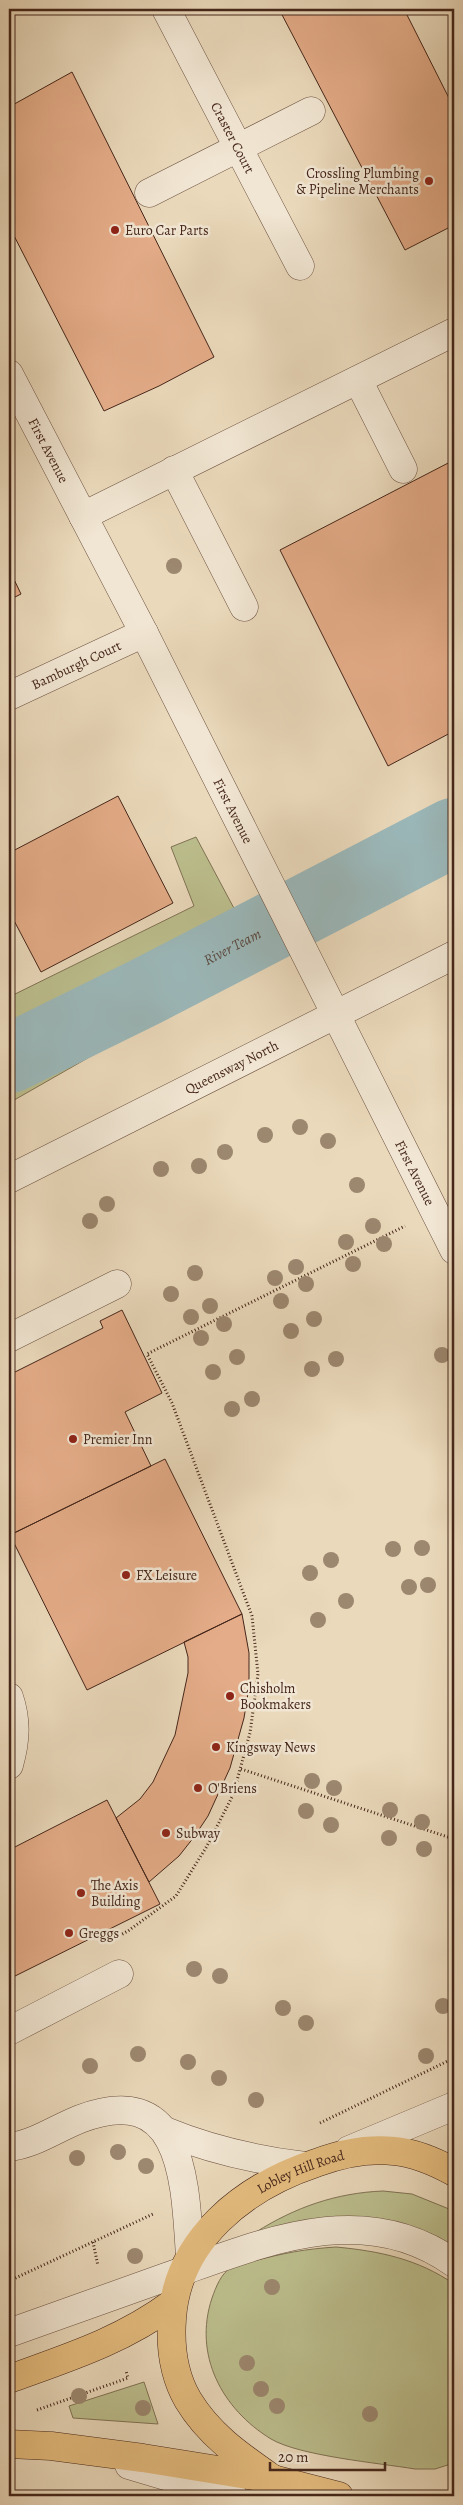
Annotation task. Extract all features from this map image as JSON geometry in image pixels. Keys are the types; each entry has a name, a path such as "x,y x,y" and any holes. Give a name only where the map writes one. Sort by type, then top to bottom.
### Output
{"main road":[{"name":"Lobley Hill Road","path":"277,2488 209,2430 187,2398 173,2357 171,2340 173,2304 186,2264 205,2234 241,2199 280,2176 338,2155 394,2151 417,2156 454,2172"},
{"path":"9,2379 116,2339 147,2323 173,2304"},
{"name":"Lobley Hill Road","path":"9,2444 78,2449 277,2488 339,2496"}],"street":[{"name":"Craster Court","path":"166,9 300,266"},
{"path":"149,193 237,146 311,111"},
{"path":"83,516 454,332"},
{"name":"First Avenue","path":"9,374 144,633 454,1250"},
{"path":"358,380 403,469"},
{"path":"174,470 244,607"},
{"name":"Bamburgh Court","path":"9,696 144,633"},
{"name":"Queensway North","path":"9,1179 454,956"},
{"path":"9,1338 117,1284"},
{"path":"9,1697 15,1719 15,1744 9,1765"},
{"path":"9,2031 119,1974"},
{"path":"338,2155 454,2106"},
{"path":"9,2147 102,2112 119,2110 136,2113 152,2120 165,2132 175,2149 181,2170 186,2264"},
{"path":"165,2132 218,2151 268,2162 306,2166"},
{"path":"9,2333 186,2264 284,2237 334,2229 381,2232 407,2239 454,2263"},
{"path":"78,2449 233,2496"}],"path":[{"path":"111,1940 176,1896 233,1795 250,1733 258,1674 252,1616 172,1403 146,1354 435,1212"},
{"path":"241,1769 454,1839"}],"green space":[{"path":"196,837 261,959 9,1103 9,997 194,906 171,847"},
{"path":"383,2191 412,2194 454,2211 454,2250 256,2232 286,2215 317,2203 349,2195"},
{"path":"336,2247 368,2251 412,2262 454,2284 454,2463 435,2469 415,2469 320,2454 284,2445 271,2439 254,2427 238,2412 216,2379 209,2360 206,2340 207,2319 212,2298 219,2281 225,2273 232,2267 240,2264 295,2252"},
{"path":"144,2382 158,2424 73,2418 69,2406"},
{"path":"33,2491 55,2496 9,2496 9,2493"}],"building":[{"path":"279,9 404,9 454,108 454,225 405,250"},
{"path":"72,72 214,357 159,386 104,411 9,226 9,107"},
{"path":"454,460 454,731 388,766 280,550"},
{"path":"9,569 21,594 9,600"},
{"path":"118,796 173,903 41,972 9,911 9,853"},
{"name":"Premier Inn","path":"122,1310 162,1393 125,1412 151,1466 10,1535 9,1375 103,1328 100,1321"},
{"name":"FX Leisure","path":"165,1459 242,1614 87,1690 10,1535"},
{"path":"242,1614 249,1653 249,1687 244,1718 230,1768 208,1816 194,1837 179,1856 149,1882 116,1818 140,1799 153,1782 175,1735 188,1673 188,1657 184,1642"},
{"name":"The Axis Building","path":"107,1800 160,1904 9,1979 9,1850"}],"waterway":[{"name":"River Team","path":"9,1059 147,991 454,832"}],"place":[{"name":"Crossling Plumbing & Pipeline Merchants","path":"429,181"},
{"name":"Euro Car Parts","path":"115,230"},
{"name":"Premier Inn","path":"73,1439"},
{"name":"FX Leisure","path":"126,1575"},
{"name":"Chisholm Bookmakers","path":"230,1696"},
{"name":"Kingsway News","path":"216,1747"},
{"name":"O'Briens","path":"198,1788"},
{"name":"Subway","path":"166,1833"},
{"name":"The Axis Building","path":"81,1893"},
{"name":"Greggs","path":"69,1933"}]}
